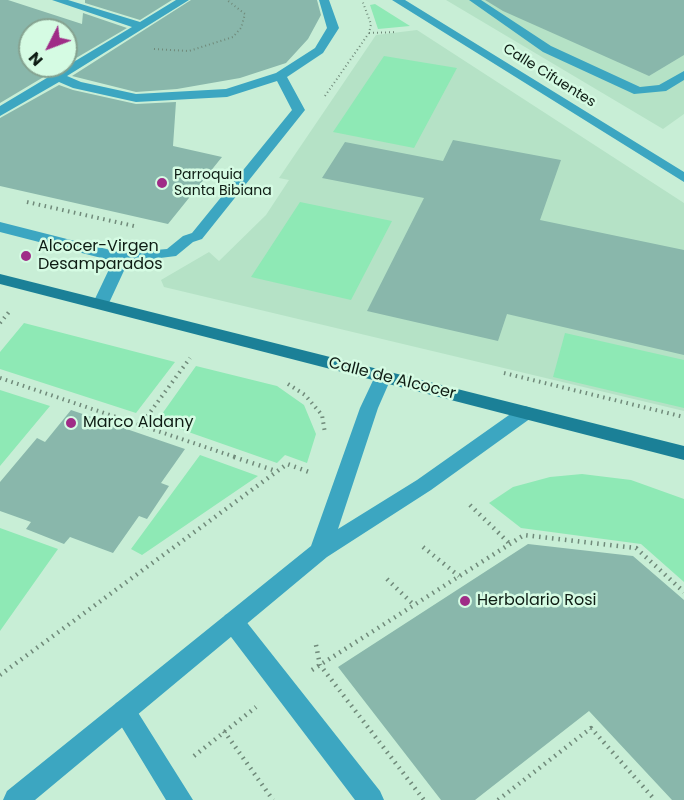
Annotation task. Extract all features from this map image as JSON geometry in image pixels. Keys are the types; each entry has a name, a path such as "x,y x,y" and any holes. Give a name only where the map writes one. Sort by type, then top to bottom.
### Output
{"main road":[{"name":"Calle de Alcocer","path":"0,279 684,453"}],"street":[{"path":"57,0 141,26"},
{"path":"62,78 77,85 136,98 227,93 280,76 319,50 333,28 324,0"},
{"name":"Calle Cifuentes","path":"397,0 684,178"},
{"path":"474,0 547,49 638,91 662,88 684,75"},
{"path":"78,64 141,26 176,1"},
{"path":"0,227 122,258 171,253 188,238 197,236 299,110 280,76"},
{"path":"0,112 55,78"},
{"path":"100,303 122,258"},
{"path":"320,551 369,408 383,376"},
{"path":"16,800 320,551 424,485 525,413"},
{"path":"233,622 371,800"},
{"path":"124,711 180,800"}],"path":[{"path":"152,49 189,51 214,45 233,37 241,28 244,14 236,5 227,0"},
{"path":"299,110 328,94 369,33 371,24 362,0"},
{"path":"22,200 188,238"},
{"path":"0,309 21,315"},
{"path":"0,323 9,312"},
{"path":"179,355 200,360"},
{"path":"140,426 190,358"},
{"path":"0,378 277,472"},
{"path":"284,381 305,395 322,415 326,444"},
{"path":"0,675 287,464 309,472 315,462"},
{"path":"470,505 510,544"},
{"path":"167,779 224,731 283,688 524,535 636,548 684,592"},
{"path":"423,548 459,576"},
{"path":"387,579 413,604"},
{"path":"316,645 320,665 424,800"},
{"path":"498,800 591,728 656,800"},
{"path":"224,731 273,800"}],"shaded area":[{"path":"446,0 684,0 684,114 663,129"},
{"path":"417,30 684,203 684,411 164,287 161,280 209,252 219,261 266,215 289,180 279,178 376,35"}],"green space":[{"path":"375,4 410,26 378,29 370,5"},
{"path":"384,56 457,68 414,148 333,132"},
{"path":"300,202 392,221 351,300 251,277"},
{"path":"24,323 175,362 136,413 0,369 0,352"},
{"path":"565,333 684,360 684,408 553,377"},
{"path":"196,366 277,386 304,405 316,434 307,463 285,455 277,463 157,421"},
{"path":"0,390 50,406 0,466"},
{"path":"200,455 258,476 142,555 131,549"},
{"path":"582,474 631,480 684,499 684,582 641,544 521,528 489,503 513,487 550,477"},
{"path":"0,528 58,549 0,631"}],"building":[{"path":"0,0 8,0 64,18 18,18 18,78 42,78 0,103"},
{"path":"85,0 172,0 140,20 85,3"},
{"path":"191,0 317,0 321,15 308,39 286,63 240,78 177,89 136,92 78,78 78,72"},
{"path":"485,0 684,0 684,55 649,76 503,11"},
{"path":"83,13 127,28 78,57 78,23 82,24"},
{"path":"59,85 136,104 176,102 173,146 222,157 168,224 0,186 0,118"},
{"path":"453,140 561,160 540,220 684,250 684,355 507,314 498,341 367,311 424,198 322,178 345,142 443,161"},
{"path":"71,410 185,449 161,483 169,486 147,519 139,516 113,553 70,537 64,544 26,529 31,522 0,511 0,482 37,438 45,442"},
{"path":"528,544 633,556 684,600 684,800 672,800 589,711 475,800 441,800 338,667"}],"place":[{"name":"Parroquia Santa Bibiana","path":"162,183"},
{"name":"Alcocer-Virgen Desamparados","path":"26,256"},
{"name":"Marco Aldany","path":"71,423"},
{"name":"Herbolario Rosi","path":"465,601"}]}
